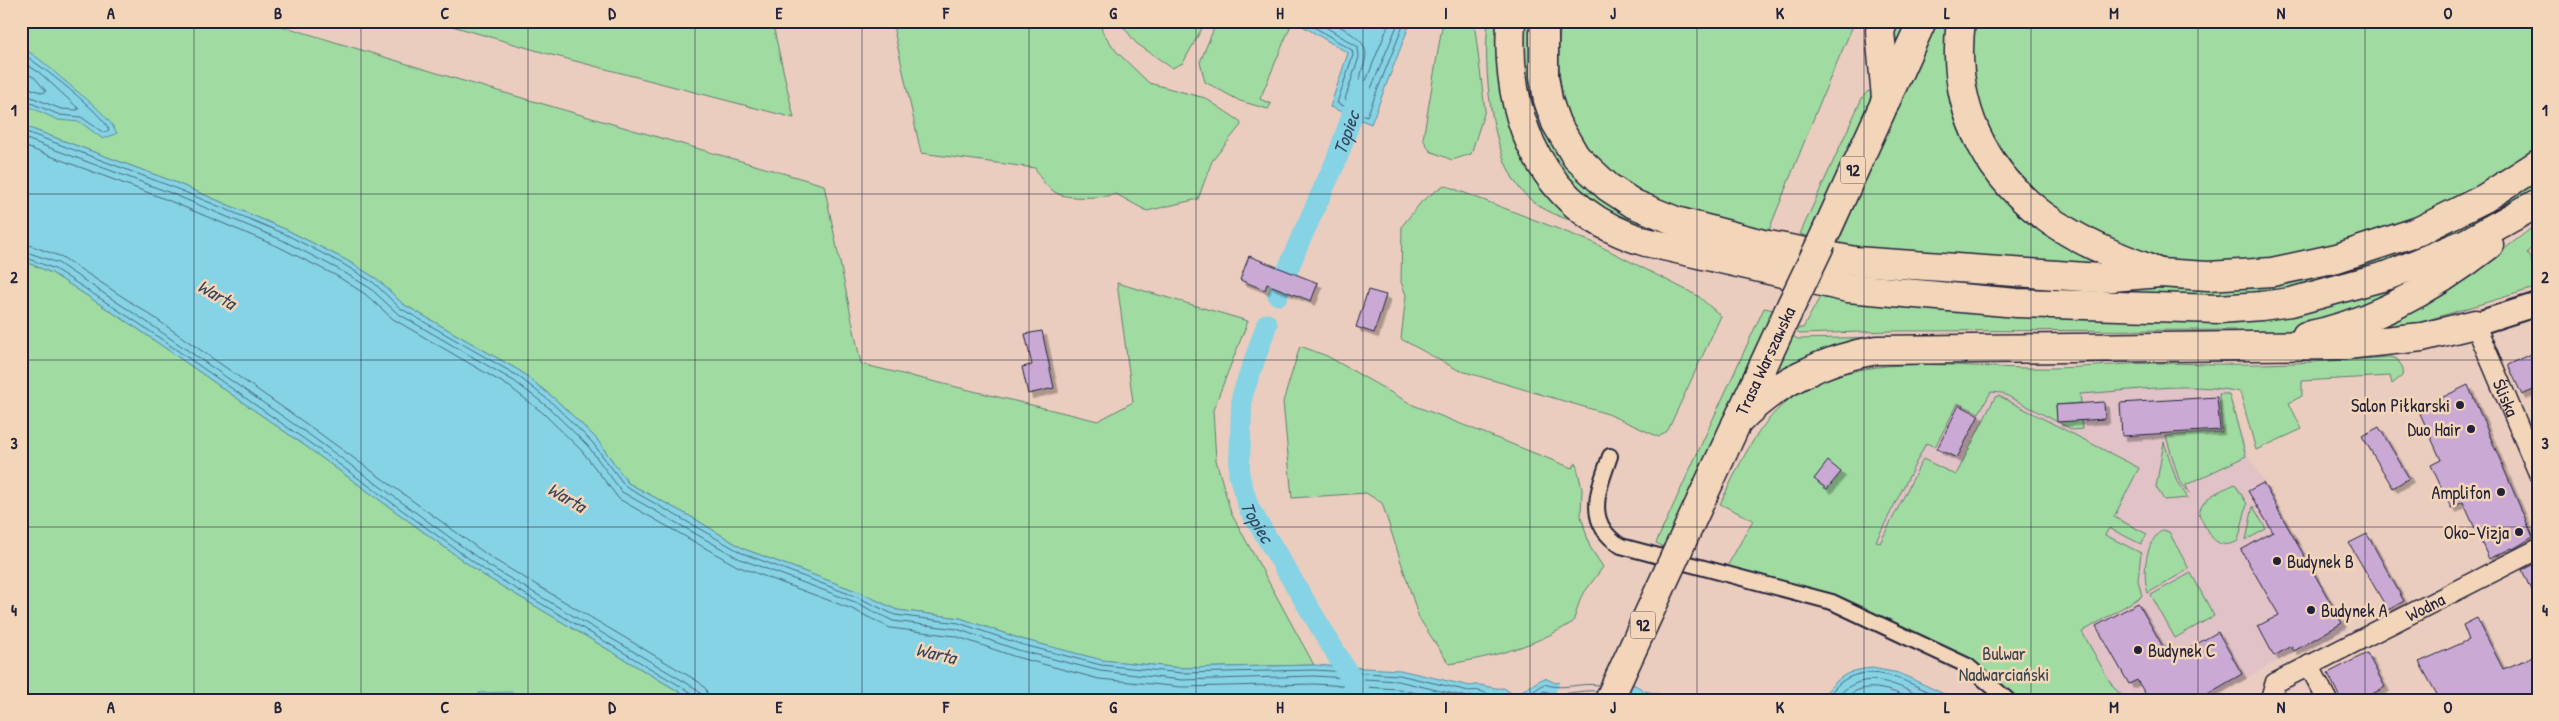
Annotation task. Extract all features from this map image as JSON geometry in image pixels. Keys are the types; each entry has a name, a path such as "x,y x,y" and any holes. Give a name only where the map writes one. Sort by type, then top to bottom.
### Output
{"main road":[{"path":"1511,21 1512,79 1517,108 1526,136 1551,177 1588,213 1620,233 1654,244 1848,288 2017,303 2169,308 2261,306 2335,291 2409,268 2466,243 2538,204"},
{"path":"1544,21 1542,51 1546,89 1556,123 1568,145 1584,165 1608,187 1629,201 1664,216 1763,244 1854,261 2085,278 2114,278 2160,273 2208,276 2272,272 2317,264 2374,248 2448,218 2485,198 2538,164"},
{"name":"Trasa Warszawska","path":"1609,700 1922,21"},
{"path":"1961,21 1958,51 1962,96 1978,138 1998,171 2030,205 2057,225 2095,246 2160,273"},
{"path":"1882,26 1886,100"},
{"path":"2238,348 2323,332 2396,305 2449,275 2538,204"},
{"path":"1736,424 1761,402 1802,375 1835,360 1877,350 2238,348 2393,342 2475,324"}],"street":[{"path":"2475,324 2538,304"},
{"name":"Śliska","path":"2475,324 2538,472"},
{"path":"1610,456 1597,495 1596,511 1605,530 1620,546 1832,602 1968,666 2008,700"},
{"name":"Wodna","path":"2270,700 2276,683 2538,548"},
{"path":"2309,665 2327,700"}],"shaded area":[{"path":"2225,380 2248,454 2347,630 2302,651 2299,649 2207,700 2115,700 1854,540 1949,393"}],"green space":[{"path":"21,21 266,21 460,80 824,185 861,364 1098,421 1133,402 1117,283 1248,321 1213,410 1216,460 1231,513 1314,665 1182,668 1101,660 1021,639 960,618 897,610 859,592 744,549 695,519 628,483 596,438 555,399 520,371 403,304 377,279 346,260 287,230 172,181 21,125"},
{"path":"435,21 772,21 794,118 552,55"},
{"path":"892,21 1101,21 1102,31 1116,51 1149,83 1205,98 1240,121 1241,125 1212,161 1198,199 1147,211 1116,194 1087,197 1063,196 1047,186 1035,168 921,153"},
{"path":"1119,21 1206,21 1183,63 1172,68 1136,43"},
{"path":"1217,21 1283,21 1291,25 1260,99 1271,104 1268,109 1240,101 1205,82 1200,62"},
{"path":"1443,21 1474,21 1485,110 1471,154 1452,160 1430,151 1423,139"},
{"path":"1488,21 1504,21 1502,44 1579,220 1564,218 1537,205 1520,189 1510,173 1495,131 1491,108 1487,62"},
{"path":"1524,21 1536,21 1565,159 1759,251 1636,229 1573,187 1537,134 1522,66"},
{"path":"1561,21 1855,21 1825,90 1767,235 1748,231 1694,213 1659,199 1629,184 1605,166 1585,145 1571,121 1562,92 1559,59"},
{"path":"1897,21 1909,21 1900,37 1896,39 1892,33"},
{"path":"1934,21 1953,21 1970,147 2123,267 1834,252"},
{"path":"1972,21 2538,21 2538,148 2462,198 2410,222 2293,258 2198,264 2163,258 2097,236 2034,198 1994,147 1973,95"},
{"path":"1868,91 1872,93 1873,97 1812,231 1809,237 1800,234 1862,98"},
{"path":"2538,178 2538,189 2486,220 2380,268 2252,297 2077,293 2080,286 2219,290 2298,279"},
{"path":"1444,185 1592,242 1698,296 1721,316 1668,430 1659,437 1608,414 1458,370 1401,339 1406,295 1401,282 1402,226 1422,201"},
{"path":"2538,223 2538,243 2527,252 2538,275 2538,287 2421,322 2385,329 2384,324 2498,254"},
{"path":"21,260 52,273 138,329 304,445 483,575 693,700 21,700"},
{"path":"2455,262 2324,324 2279,334 2238,335 2235,330 1892,331 1799,334 1797,332 1799,328 1803,328 1820,297 1843,301 2198,319"},
{"path":"1825,271 2011,284 2013,286 2010,290 1923,286"},
{"path":"1764,308 1774,310 1668,549 1656,543"},
{"path":"1792,331 1794,337 1798,339 1880,337 1810,357 1783,368 1778,366"},
{"path":"1300,346 1327,356 1413,405 1572,468 1576,463 1582,489 1581,516 1590,547 1603,567 1581,597 1573,622 1529,644 1482,658 1449,664 1419,618 1382,503 1366,493 1292,498 1283,402"},
{"name":"Bulwar Nadwarciański","path":"2390,357 2397,359 2403,368 2402,376 2392,384 2390,376 2302,381 2302,396 2289,403 2302,429 2256,450 2240,392 2200,387 2080,394 2081,403 2056,405 2058,422 2081,420 2082,429 2073,430 2002,393 1991,392 1979,413 1958,403 1935,447 1926,443 1876,541 1880,543 1923,459 1956,475 1995,397 1999,396 2139,468 2114,517 2147,534 2141,544 2109,528 2105,535 2141,553 2138,580 2142,596 2082,632 2113,687 2127,700 1996,700 1958,669 1823,607 1720,579 1753,520 1720,504 1745,455 1765,424 1790,398 1806,388 1832,377 1860,370 1917,364 2047,368 2153,363 2278,364"},
{"path":"2219,394 2229,394 2246,456 2186,485 2189,493 2179,480 2166,436 2222,432"},
{"path":"2164,442 2177,482 2188,498 2164,500 2156,487"},
{"path":"2235,484 2247,504 2238,541 2223,544 2218,542 2209,533 2199,514 2208,498"},
{"path":"2253,506 2266,529 2246,540"},
{"path":"2163,530 2169,532 2189,569 2148,593 2145,577 2146,558 2152,542"},
{"path":"2191,573 2214,616 2175,638 2151,595"}],"water":[{"path":"1294,21 1411,21 1371,124 1330,107 1348,53"},
{"path":"21,48 39,59 93,105 117,133 103,139 80,122 58,120 21,103"},
{"name":"Warta","path":"21,125 172,181 287,230 346,260 377,279 403,304 520,371 555,399 596,438 628,483 695,519 744,549 859,592 897,610 960,618 1021,639 1102,660 1182,668 1314,665 1400,670 1470,686 1504,688 1511,693 1525,689 1545,678 1555,683 1587,678 1635,685 1645,691 1683,700 693,700 483,575 304,445 138,329 52,273 21,260"},
{"path":"1872,668 1899,673 1957,700 1818,700 1846,674"},
{"path":"513,692 522,700 481,700 479,693"}],"pier":[{"path":"1587,676 1602,678 1592,700 1552,700 1561,680"}],"building":[{"path":"1249,256 1318,283 1311,301 1267,284 1265,290 1240,280"},
{"path":"1368,290 1386,295 1374,333 1356,327"},
{"path":"1042,331 1054,388 1028,394 1022,367 1032,365 1025,334"},
{"path":"2538,351 2538,388 2522,395 2508,365"},
{"path":"2468,385 2533,537 2513,549 2489,559 2463,502 2451,508 2431,465 2441,460 2418,409"},
{"path":"2217,397 2220,430 2122,436 2120,403"},
{"path":"2104,402 2105,419 2057,422 2056,405"},
{"path":"1959,405 1979,415 1957,458 1937,449"},
{"path":"2379,427 2409,478 2393,488 2362,436"},
{"path":"1828,461 1841,472 1827,489 1814,479"},
{"path":"2263,483 2342,623 2294,651 2291,646 2274,656 2258,626 2279,615 2241,550 2273,532 2248,491"},
{"path":"2367,534 2404,601 2388,610 2349,543"},
{"path":"2536,563 2538,566 2538,606 2522,570"},
{"name":"Budynek C","path":"2138,603 2170,659 2218,632 2242,674 2197,700 2191,700 2188,694 2177,700 2149,700 2137,680 2129,684 2096,626"},
{"path":"2477,618 2503,669 2538,655 2538,700 2440,700 2419,662 2469,640 2463,625"},
{"path":"2367,653 2385,687 2361,700 2341,700 2328,673"}],"waterway":[{"name":"Topiec","path":"1278,295 1297,247 1336,161 1361,90"},
{"name":"Topiec","path":"1267,324 1242,396 1239,476 1249,508 1364,700"}],"place":[{"name":"Salon Piłkarski","path":"2460,405"},
{"name":"Duo Hair","path":"2471,429"},
{"name":"Amplifon","path":"2501,492"},
{"name":"Oko-Vizja","path":"2519,532"},
{"name":"Budynek B","path":"2277,561"},
{"name":"Budynek A","path":"2311,610"},
{"name":"Budynek C","path":"2138,650"}]}
